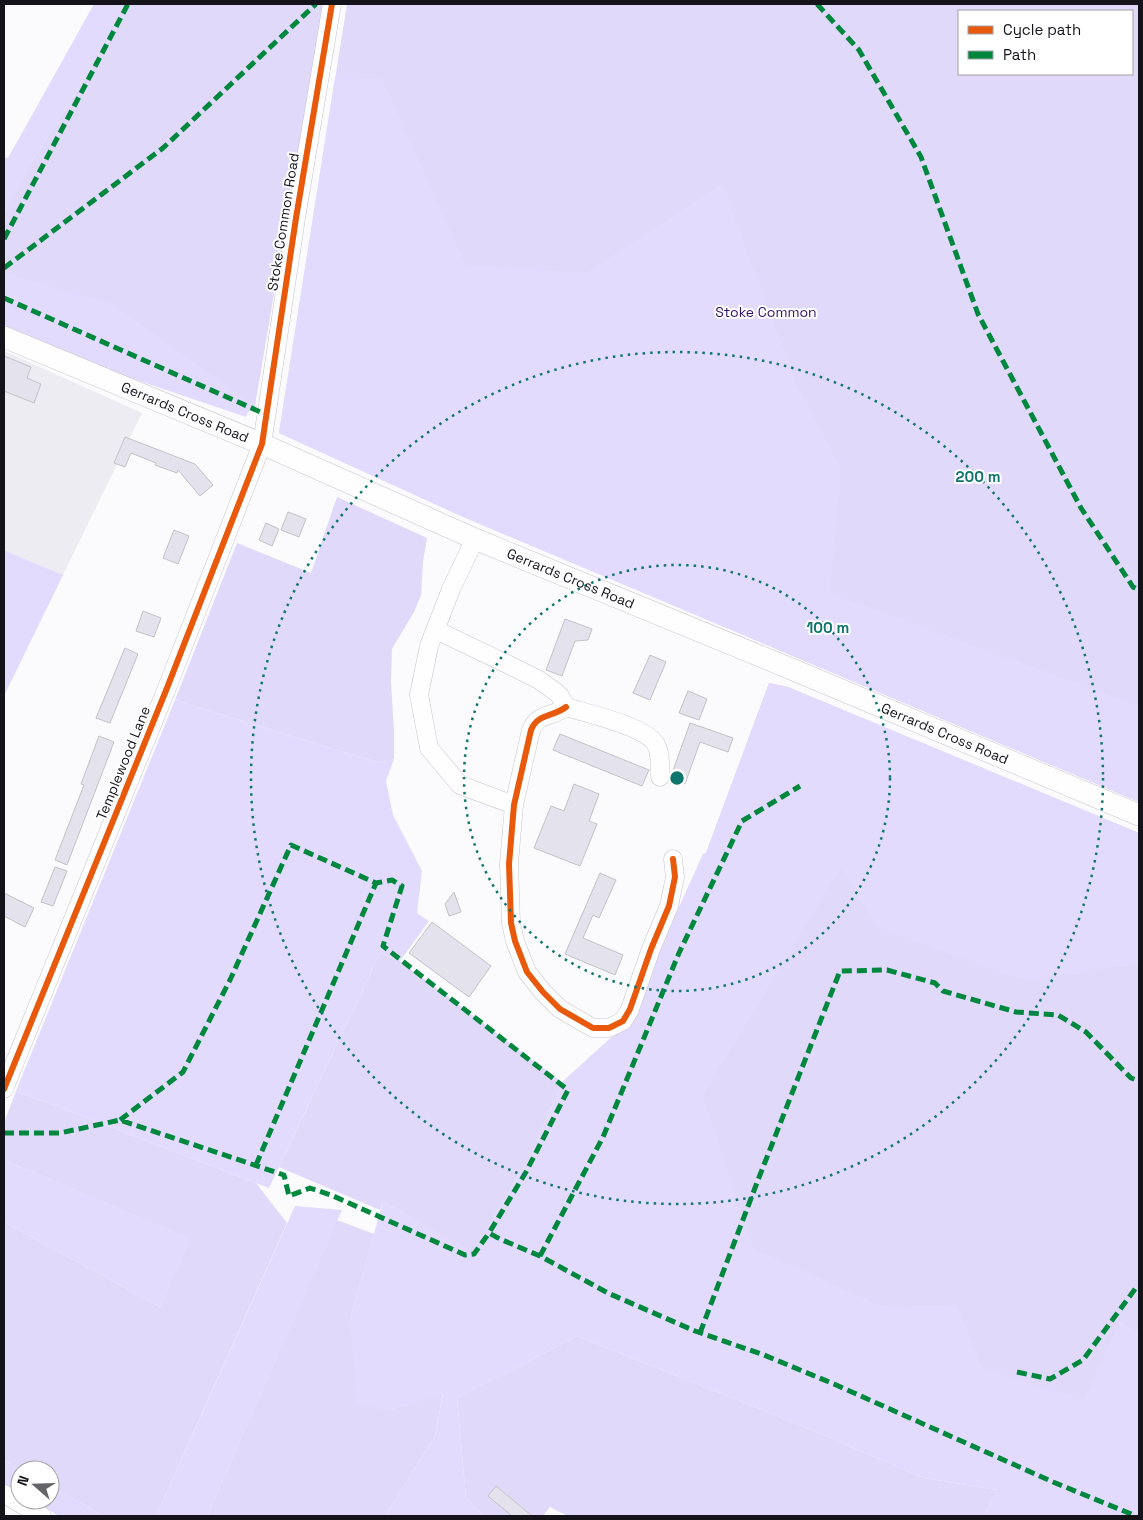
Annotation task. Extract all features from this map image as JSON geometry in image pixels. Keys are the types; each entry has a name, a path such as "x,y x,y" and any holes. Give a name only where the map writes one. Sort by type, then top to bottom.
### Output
{"main road":[{"name":"Gerrards Cross Road","path":"4,337 262,444 475,539 1139,815"}],"street":[{"name":"Stoke Common Road","path":"262,444 290,258 332,4"},
{"name":"Templewood Lane","path":"4,1090 168,688 262,444"},
{"path":"475,539 451,589 429,646 419,695 429,748 460,785 514,805"},
{"path":"436,630 552,688 560,696 566,707 615,721 648,735 656,744 659,753 660,777"},
{"path":"566,707 561,711 540,718 534,723 531,730 514,805 509,864 512,923 515,941 527,972 560,1009 593,1028 609,1028 623,1022 670,906 675,877 672,859"},
{"path":"4,1494 42,1516"}],"shaded area":[{"path":"4,351 142,413 63,575 4,550"}],"green space":[{"path":"94,4 131,4 31,163 4,216 4,158 8,158"},
{"path":"131,4 323,4 255,406 248,412 4,331 4,185 31,163"},
{"name":"Stoke Common","path":"347,4 1139,4 1139,802 461,516 279,433"},
{"path":"335,77 382,79 466,265 586,273 722,184 796,383 841,469 830,593 1139,706 1139,802 461,516 279,433"},
{"path":"4,270 6,273 112,304 255,406 248,412 246,417 48,350 4,331"},
{"path":"337,497 427,538 421,595 414,612 392,649 391,682 394,759 380,763 175,700 237,543 311,573"},
{"path":"4,550 63,575 4,696"},
{"path":"769,683 788,687 1139,833 1139,1516 959,1463 601,1107 703,854 706,853"},
{"path":"769,683 788,687 1139,833 1139,963 1025,981 876,927 841,868 703,1095 752,1248 886,1308 957,1306 981,1367 1084,1400 1120,1321 1139,1333 1139,1516 984,1516 997,1490 924,1478 790,1421 577,1336 457,1398 466,1498 484,1516 385,1516 435,1436 443,1394 388,1411 357,1403 350,1320 383,1201 472,1252 534,1149 562,1082 626,1024 703,854 706,853"},
{"path":"175,700 380,763 394,759 386,781 393,815 422,871 417,913 429,921 400,961 380,953 269,1188 16,1091"},
{"path":"380,953 400,961 562,1082 534,1149 472,1253 383,1201 380,1210 279,1167"},
{"path":"16,1091 256,1183 287,1223 156,1516 104,1516 60,1492 60,1460 10,1460 10,1463 4,1460 4,1222 160,1307 190,1239 4,1160 4,1123"},
{"path":"4,1160 191,1239 160,1307 4,1222"},
{"path":"295,1206 342,1210 207,1516 156,1516"},
{"path":"337,1220 374,1234 350,1320 388,1411 443,1393 435,1436 385,1516 207,1516"},
{"path":"577,1336 790,1421 924,1478 997,1490 984,1516 568,1516 550,1507 543,1516 484,1516 466,1498 457,1398"},
{"path":"4,1460 10,1463 10,1488 4,1485"},
{"path":"60,1492 104,1516 59,1516 48,1510 60,1510"}],"building":[{"path":"4,356 31,367 27,378 41,384 34,403 4,391"},
{"path":"125,437 195,464 213,485 200,496 178,470 177,473 131,453 125,467 114,463"},
{"path":"288,512 306,519 299,537 281,530"},
{"path":"266,523 279,529 272,546 259,540"},
{"path":"174,530 189,536 178,564 163,558"},
{"path":"143,611 161,618 154,637 136,631"},
{"path":"565,619 592,629 588,640 575,641 562,676 546,670"},
{"path":"125,648 138,654 110,723 96,718"},
{"path":"650,655 666,662 650,700 633,693"},
{"path":"688,691 707,699 699,720 679,713"},
{"path":"690,723 733,738 728,752 700,742 685,784 670,779"},
{"path":"560,734 649,770 642,786 553,750"},
{"path":"99,736 114,742 67,865 55,860 84,785 81,784"},
{"path":"574,784 599,794 589,821 597,824 580,866 534,848 551,806 564,811"},
{"path":"55,867 67,871 53,906 41,902"},
{"path":"600,873 616,880 599,918 593,915 583,938 623,955 615,975 565,954"},
{"path":"454,892 461,912 449,916 445,904"},
{"path":"4,893 34,908 25,927 4,916"},
{"path":"432,922 491,966 469,997 409,953"},
{"path":"496,1486 532,1516 512,1516 488,1496"}],"marked path":[{"path":"4,239 128,4"},
{"path":"4,268 163,148 316,4"},
{"path":"817,4 859,50 921,157 978,314 1081,508 1133,587 1139,590"},
{"path":"4,298 265,414"},
{"path":"540,1256 603,1137 679,953 742,821 800,786"},
{"path":"120,1120 183,1072 230,980 291,845 376,883 392,880 402,886 383,946 568,1090 526,1172 489,1233"},
{"path":"256,1165 376,883"},
{"path":"700,1333 840,971 887,970 935,983 943,991 1016,1012 1058,1015 1086,1032 1131,1078 1139,1081"},
{"path":"4,1133 60,1133 120,1120 284,1175 289,1196 310,1188 331,1195 465,1255 474,1254 489,1233 540,1256 608,1293 695,1331 764,1355 834,1384 1053,1482 1136,1516"},
{"path":"1017,1372 1050,1379 1083,1360 1138,1285"}],"cycle path":[{"path":"4,1089 167,688 262,444 296,218 332,4"},
{"path":"566,707 542,718 531,730 514,805 509,864 511,923 515,941 527,972 560,1009 593,1028 609,1028 623,1021 630,1009 651,949 669,906 675,877 673,859"}]}
